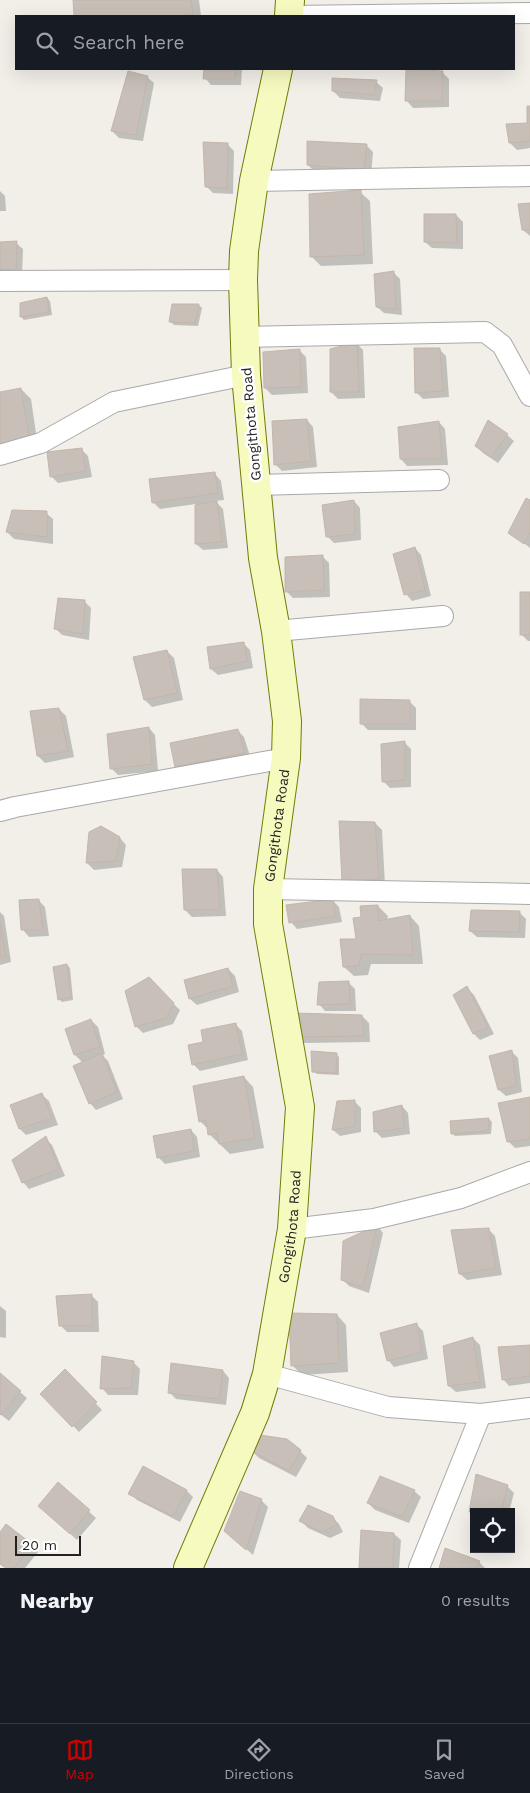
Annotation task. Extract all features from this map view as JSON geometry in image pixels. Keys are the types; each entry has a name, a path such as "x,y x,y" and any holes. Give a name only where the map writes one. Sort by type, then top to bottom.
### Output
{"street":[{"path":"289,15 290,0"},
{"path":"369,15 530,13"},
{"name":"Gongithota Road","path":"188,1568 255,1413 267,1374 292,1229 300,1107 268,924 268,889 286,758 287,721 276,631 263,558 246,376 243,280 244,251 254,181 278,70"},
{"path":"254,181 530,176"},
{"path":"0,280 243,280"},
{"path":"245,337 485,332 502,345 530,396"},
{"path":"0,454 42,443 114,402 246,376"},
{"path":"257,485 440,480"},
{"path":"276,631 443,616"},
{"path":"0,811 286,758"},
{"path":"268,889 530,894"},
{"path":"292,1229 384,1217 461,1198 530,1172"},
{"path":"267,1374 388,1407 481,1414 530,1408"},
{"path":"419,1568 481,1414"}],"building":[{"path":"73,0 191,0 193,15 74,15"},
{"path":"204,70 236,70 235,79 203,79"},
{"path":"406,70 443,71 442,101 405,101"},
{"path":"128,71 148,76 136,135 111,131"},
{"path":"332,78 377,80 374,95 332,91"},
{"path":"527,106 530,106 530,141 509,143 506,124 527,123"},
{"path":"307,141 367,144 364,170 307,165"},
{"path":"203,142 228,143 227,188 205,187"},
{"path":"361,190 364,255 310,257 309,194"},
{"path":"530,203 530,230 522,230 518,204"},
{"path":"424,214 456,214 457,243 424,242"},
{"path":"17,241 16,270 0,269 0,242"},
{"path":"394,271 396,309 376,307 374,274"},
{"path":"47,297 49,312 20,317 20,303"},
{"path":"172,304 199,304 195,323 169,322"},
{"path":"357,342 359,392 330,392 330,349"},
{"path":"414,348 440,348 443,391 415,393"},
{"path":"300,349 301,387 264,388 263,352"},
{"path":"21,388 29,437 0,444 0,392"},
{"path":"307,419 311,461 274,465 272,421"},
{"path":"488,420 508,434 491,457 475,446"},
{"path":"439,421 442,459 400,459 398,427"},
{"path":"82,448 86,471 50,477 47,452"},
{"path":"215,472 218,493 152,503 149,479"},
{"path":"526,498 530,500 530,533 524,544 508,533"},
{"path":"354,500 355,534 326,537 322,505"},
{"path":"217,501 222,542 195,544 195,505"},
{"path":"12,510 47,511 47,537 6,532"},
{"path":"415,547 425,590 404,595 393,554"},
{"path":"323,555 324,590 285,592 285,557"},
{"path":"520,592 530,592 530,635 520,635"},
{"path":"58,598 85,600 83,634 54,629"},
{"path":"244,642 247,661 210,669 207,647"},
{"path":"167,650 177,693 144,700 133,657"},
{"path":"360,699 410,700 410,724 360,724"},
{"path":"59,708 68,751 37,756 30,711"},
{"path":"149,727 152,764 110,769 107,734"},
{"path":"238,729 245,753 175,767 170,743"},
{"path":"405,741 405,780 382,782 381,744"},
{"path":"339,821 375,822 379,879 342,882"},
{"path":"101,826 120,837 116,861 86,863 89,832"},
{"path":"182,869 217,869 220,910 184,910"},
{"path":"39,899 43,930 21,930 19,900"},
{"path":"333,899 336,916 289,923 286,905"},
{"path":"378,905 378,921 410,915 413,955 361,954 359,966 343,967 340,939 356,939 353,918 361,917 360,906"},
{"path":"471,910 520,911 519,932 469,931"},
{"path":"0,921 5,956 0,957"},
{"path":"67,964 71,997 58,1000 53,967"},
{"path":"228,968 233,986 189,999 184,980"},
{"path":"149,977 174,1003 166,1018 135,1027 125,991"},
{"path":"349,981 350,1004 317,1005 319,982"},
{"path":"467,986 488,1027 473,1034 453,995"},
{"path":"294,1013 362,1015 364,1036 295,1037"},
{"path":"91,1019 100,1047 74,1055 65,1029"},
{"path":"236,1023 242,1054 192,1065 188,1045 203,1042 201,1030"},
{"path":"512,1050 516,1086 498,1090 489,1056"},
{"path":"311,1051 337,1053 336,1073 312,1072"},
{"path":"102,1053 117,1092 89,1104 73,1066"},
{"path":"244,1076 255,1138 219,1144 217,1133 208,1135 206,1120 199,1122 193,1086"},
{"path":"42,1093 52,1118 19,1129 10,1105"},
{"path":"530,1097 530,1139 507,1142 498,1103"},
{"path":"355,1100 355,1126 332,1130 337,1101"},
{"path":"402,1105 404,1128 374,1132 373,1112"},
{"path":"489,1118 488,1131 451,1134 450,1121"},
{"path":"191,1129 194,1151 157,1158 153,1136"},
{"path":"46,1136 59,1169 22,1183 12,1160"},
{"path":"377,1225 363,1287 341,1280 343,1241"},
{"path":"489,1228 496,1268 459,1274 451,1230"},
{"path":"92,1294 92,1326 59,1326 56,1296"},
{"path":"289,1313 337,1314 339,1363 291,1366"},
{"path":"417,1323 422,1352 387,1361 380,1333"},
{"path":"473,1337 480,1382 448,1386 443,1346"},
{"path":"530,1345 530,1376 502,1380 498,1347"},
{"path":"102,1356 134,1361 131,1388 100,1389"},
{"path":"171,1363 223,1370 219,1399 168,1393"},
{"path":"65,1369 97,1402 72,1427 40,1394"},
{"path":"0,1373 21,1391 1,1415 0,1414"},
{"path":"260,1435 287,1439 301,1450 289,1471 251,1451"},
{"path":"143,1466 187,1490 173,1516 128,1494"},
{"path":"476,1474 508,1485 502,1508 470,1508 469,1512"},
{"path":"380,1476 415,1490 402,1517 367,1503"},
{"path":"58,1482 90,1510 70,1534 38,1506"},
{"path":"240,1491 262,1499 246,1550 224,1531"},
{"path":"308,1505 333,1516 337,1525 322,1532 299,1521"},
{"path":"6,1524 32,1544 14,1568 6,1568 0,1564 0,1532"},
{"path":"361,1530 394,1533 393,1568 359,1568"},
{"path":"445,1548 480,1561 477,1568 439,1568"}]}
